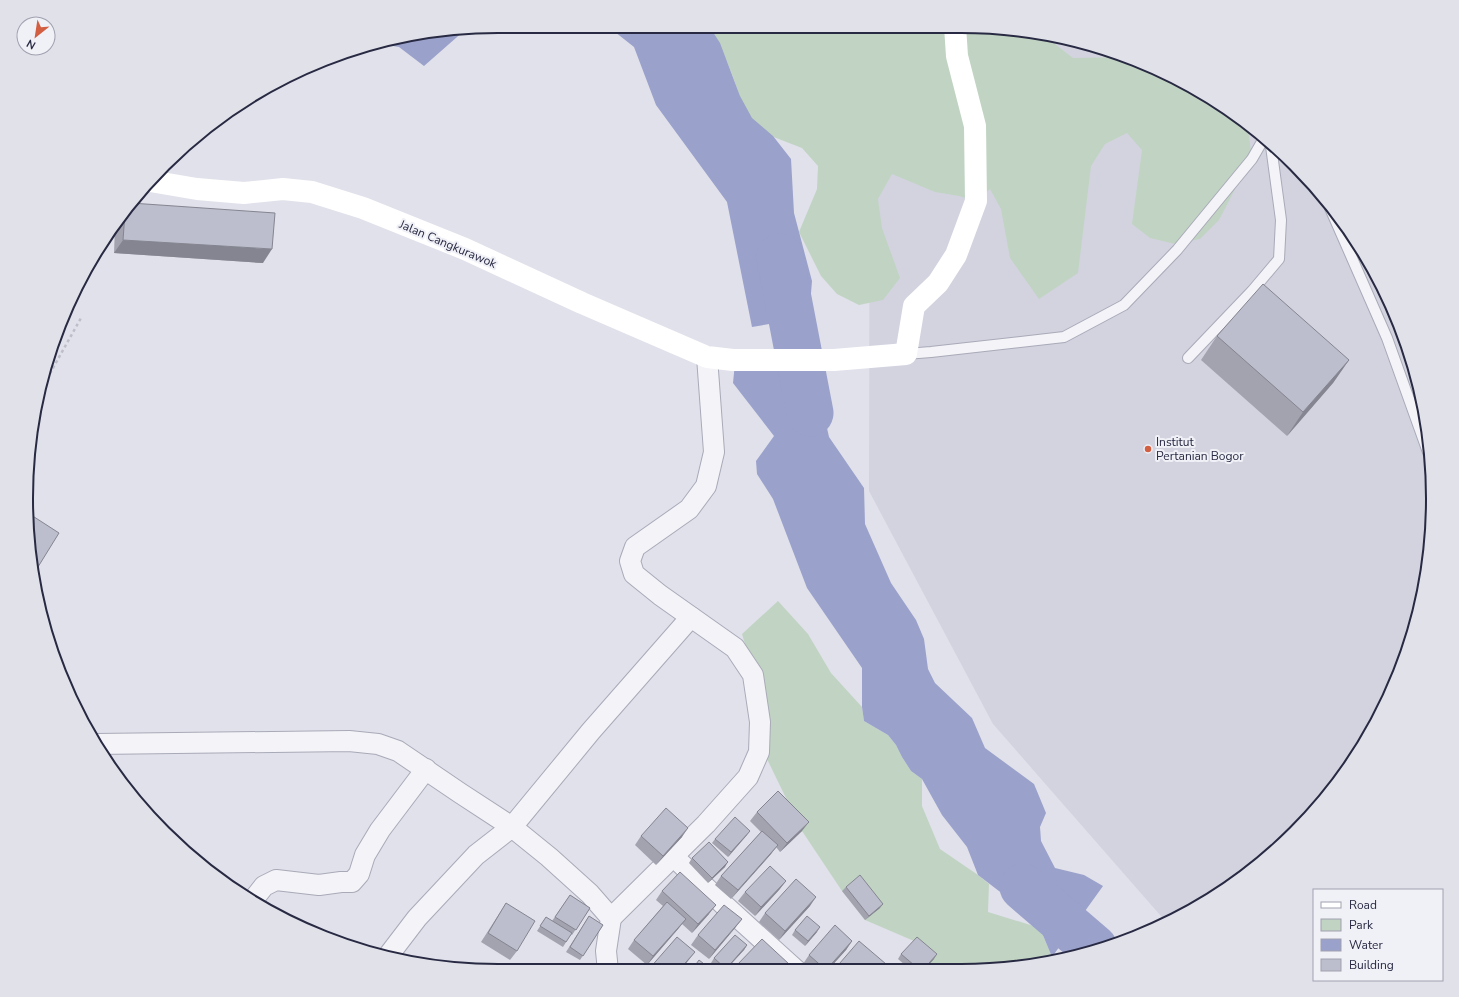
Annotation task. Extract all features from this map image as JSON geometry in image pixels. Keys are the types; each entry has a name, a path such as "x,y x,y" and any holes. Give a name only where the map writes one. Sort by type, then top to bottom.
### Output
{"street":[{"path":"906,354 914,306 938,283 956,255 976,201 975,126 957,56 955,33"},
{"name":"Jalan Cangkurawok","path":"157,182 197,189 244,193 283,188 312,192 363,208 465,250 707,357 733,360 834,360 906,354"},
{"path":"607,964 606,951 611,918 674,857 748,777 759,752 760,722 753,675 735,648 660,595 634,574 630,561 635,547 689,509 706,486 714,452 707,357"},
{"path":"392,951 417,918 476,855 512,827 592,731 692,617"},
{"path":"103,744 349,742 378,744 398,751 512,827 550,857 585,889 611,918"},
{"path":"256,896 264,886 276,880 319,885 352,882 359,874 365,856 380,830 426,769"},
{"path":"674,857 789,964"}],"lane":[{"path":"906,354 1064,337 1124,305 1177,250 1252,159 1261,144"},
{"path":"1188,358 1252,291 1278,259 1281,220 1272,153"},
{"path":"1338,226 1387,338 1421,433"}],"path":[{"path":"51,371 81,318"}],"shaded area":[{"name":"Institut Pertanian Bogor","path":"870,33 991,34 1051,42 1081,49 1139,68 1193,95 1219,111 1244,129 1290,169 1330,215 1348,240 1364,266 1391,320 1410,378 1422,438 1426,498 1425,529 1417,589 1401,648 1391,677 1378,704 1348,757 1330,782 1290,828 1244,868 1193,902 1162,918 993,724 869,491"}],"green space":[{"path":"713,33 960,33 991,34 1051,42 1073,58 1108,57 1139,68 1193,95 1219,111 1249,133 1252,159 1219,220 1200,239 1175,244 1150,238 1132,224 1142,150 1127,133 1105,144 1091,166 1078,273 1039,299 1010,258 1001,209 990,189 976,201 959,196 935,192 892,174 878,199 882,228 900,278 883,300 859,305 837,294 821,276 799,232 817,189 818,166 802,148 750,128 737,89"},
{"path":"778,601 808,634 831,673 862,707 864,721 888,735 896,745 911,771 922,779 922,806 940,849 989,884 988,912 1040,928 1051,955 991,963 921,964 914,941 865,920 842,891 802,831 751,726 759,689 742,634"}],"water":[{"path":"616,33 714,33 720,43 740,96 752,118 773,136 791,159 794,213 812,281 809,317 752,327 727,202 656,105 634,47"},
{"path":"459,35 424,66 399,47 392,46 438,37"},
{"path":"735,363 813,366 829,437 864,488 865,524 891,583 916,620 924,639 928,669 935,683 972,718 985,748 1034,784 1046,813 1040,827 1041,841 1055,868 1084,875 1103,886 1054,954 1051,955 1040,928 1031,918 1019,913 1012,901 978,875 967,847 942,815 922,779 911,771 896,745 888,735 864,721 862,707 862,668 807,588 773,499 757,474 756,461 774,436 733,383"}],"building":[{"path":"139,204 275,213 272,249 123,240 124,221"},
{"path":"1263,284 1349,360 1303,412 1217,336"},
{"path":"34,517 59,533 38,567"},
{"path":"778,791 809,822 787,843 757,812"},
{"path":"666,808 688,828 663,856 641,836"},
{"path":"735,817 750,831 731,852 715,839"},
{"path":"762,831 778,845 738,890 721,876"},
{"path":"709,842 728,862 712,878 692,858"},
{"path":"770,866 786,881 761,907 745,892"},
{"path":"680,872 716,905 698,924 662,891"},
{"path":"860,875 883,904 869,916 846,887"},
{"path":"796,879 816,897 785,931 765,913"},
{"path":"570,895 590,908 576,930 555,917"},
{"path":"667,902 686,919 653,956 634,940"},
{"path":"506,903 535,921 517,951 488,933"},
{"path":"724,905 742,919 715,950 698,935"},
{"path":"589,916 603,925 583,956 570,947"},
{"path":"807,916 820,927 808,941 795,930"},
{"path":"546,917 572,933 566,942 540,926"},
{"path":"835,925 852,941 831,964 819,964 809,955"},
{"path":"735,935 747,945 730,964 721,964 714,958"},
{"path":"677,937 695,952 684,964 653,964"},
{"path":"917,937 937,954 928,964 913,964 901,954"},
{"path":"762,939 789,964 738,964"},
{"path":"859,941 886,964 839,964"},
{"path":"699,960 704,964 696,964"}],"waterway":[{"path":"780,257 810,413"},
{"path":"1023,887 1091,945"}],"place":[{"name":"Institut Pertanian Bogor","path":"1148,449"}]}
